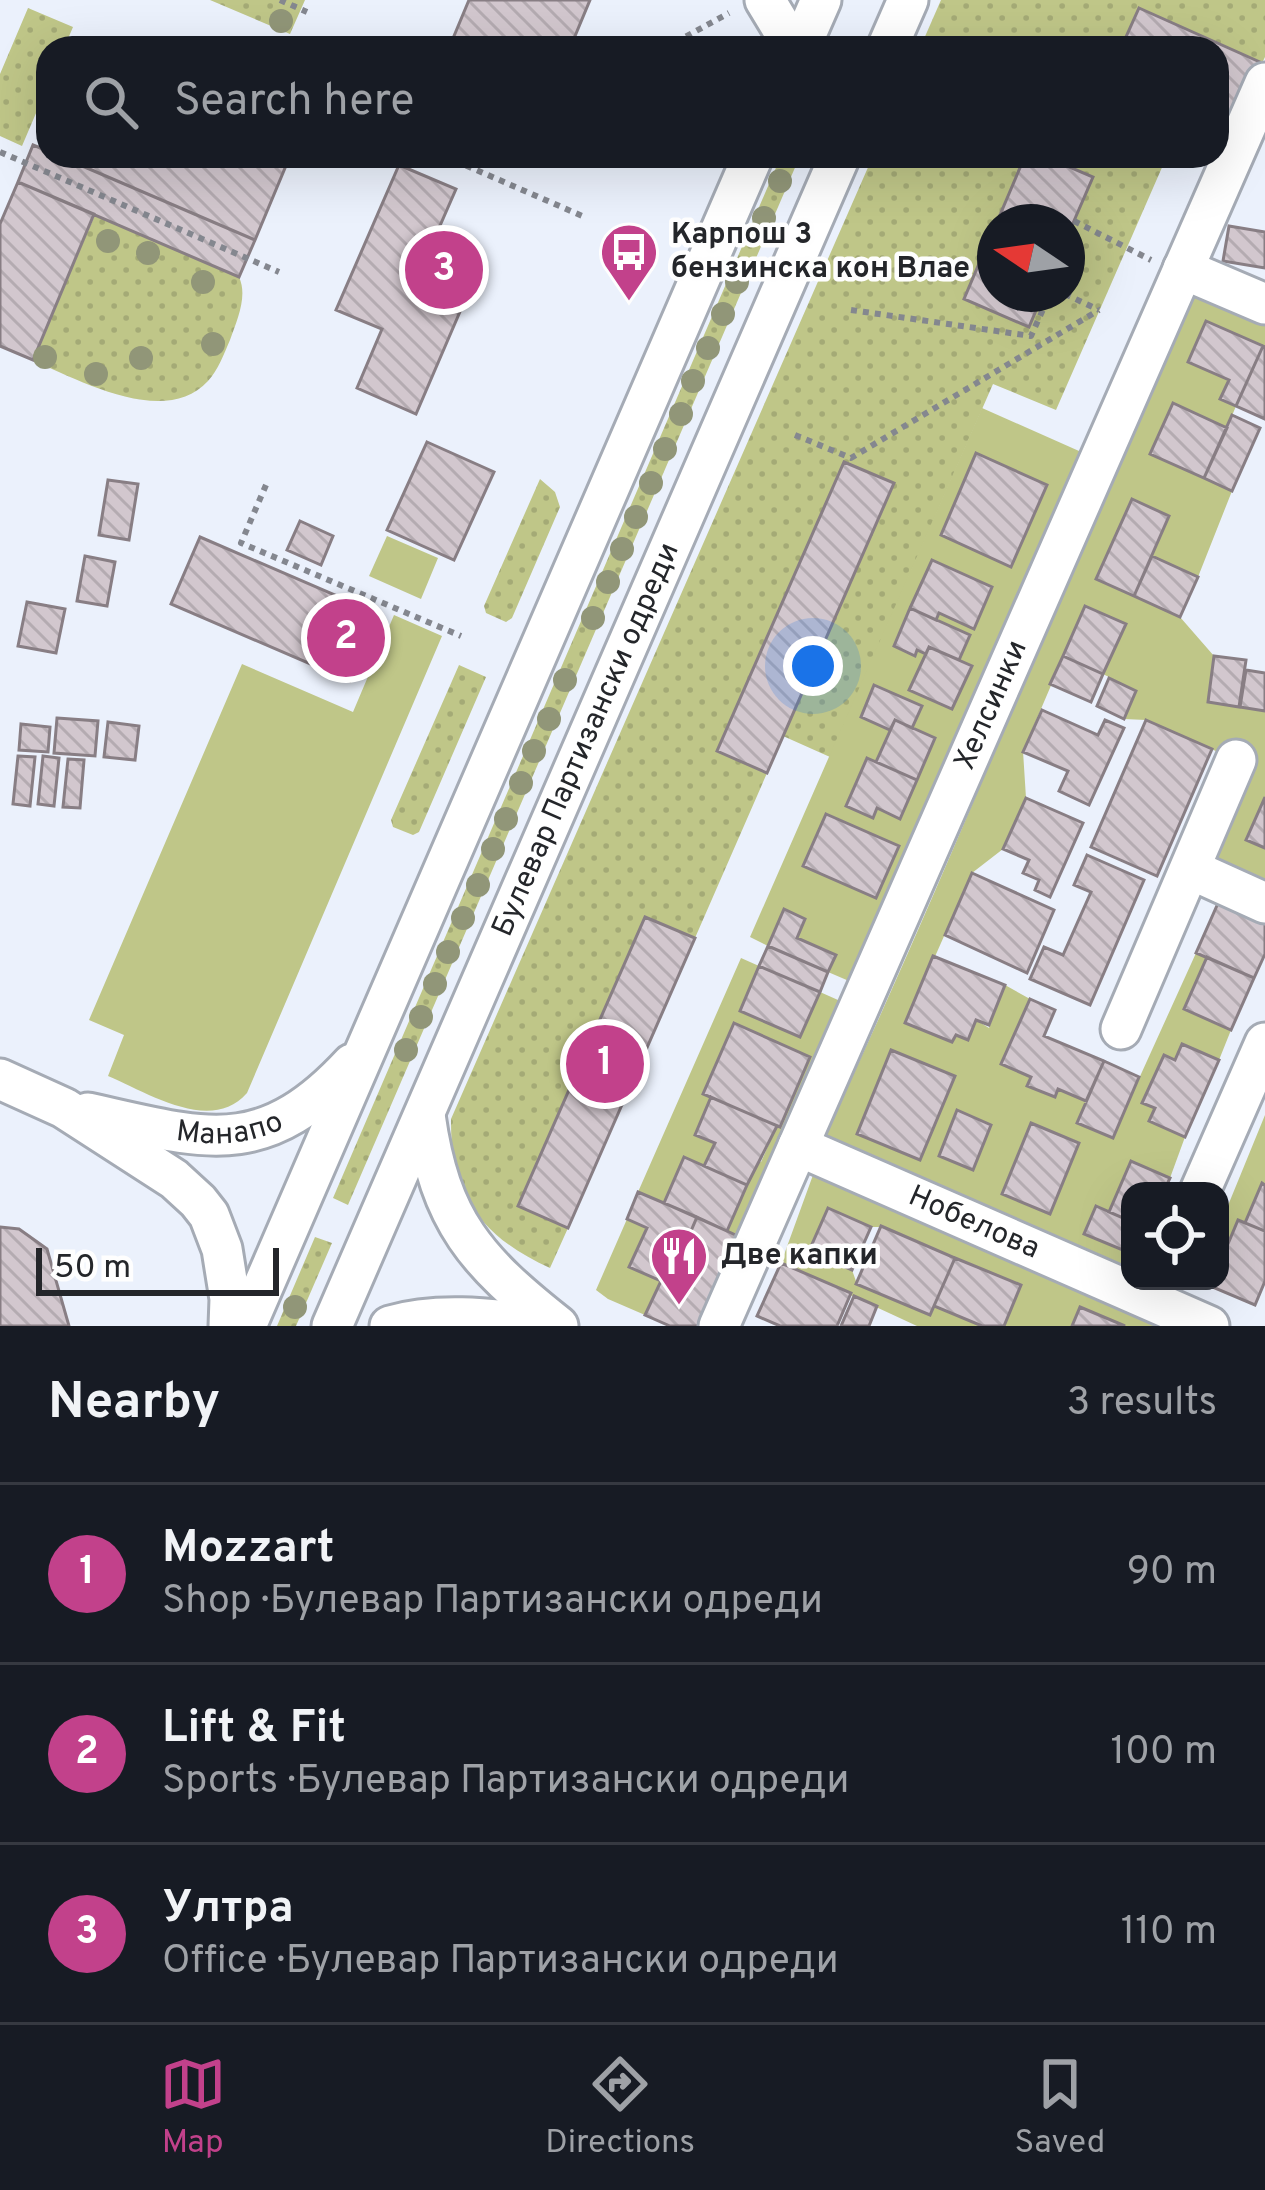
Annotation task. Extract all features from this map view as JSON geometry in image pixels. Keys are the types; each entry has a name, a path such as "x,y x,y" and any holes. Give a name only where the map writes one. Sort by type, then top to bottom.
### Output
{"street":[{"path":"803,36 821,0"},
{"path":"892,36 908,0"},
{"path":"747,7 782,36"},
{"name":"Хелсинки","path":"1229,149 1265,82"},
{"path":"246,1326 748,168"},
{"name":"Булевар Партизански одреди","path":"332,1326 835,168"},
{"name":"Хелсинки","path":"718,1326 1167,264 1219,168"},
{"path":"1167,264 1265,304"},
{"path":"1120,1029 1236,760"},
{"path":"1190,869 1265,903"},
{"path":"1204,1182 1265,1043"},
{"name":"Манапо","path":"64,1108 160,1129 224,1136 251,1133 305,1107 368,1047"},
{"name":"Манапо","path":"0,1079 64,1108 174,1179 198,1201 222,1250 229,1326"},
{"path":"425,1115 431,1156 461,1232 489,1267 554,1326"},
{"name":"Нобелова","path":"797,1146 1157,1291 1209,1326"},
{"path":"390,1326 414,1320 480,1318 554,1326"}],"path":[{"path":"280,0 307,12"},
{"path":"689,36 747,7"},
{"path":"0,152 36,167"},
{"path":"37,168 279,272"},
{"path":"472,168 587,218"},
{"path":"1085,226 1167,264"},
{"path":"795,435 851,458 1100,310 1085,303"},
{"path":"851,310 1031,336 1042,312"},
{"path":"266,485 242,543 461,636"}],"green space":[{"path":"210,0 305,0 290,34"},
{"path":"941,0 1265,0 1262,63 1229,49 1229,36 1200,36 1139,9 1127,36 925,36"},
{"path":"28,8 73,27 69,36 36,36 36,113 22,146 0,136 0,74"},
{"path":"776,168 795,168 348,1205 333,1198"},
{"path":"868,168 1162,168 1056,410 993,384 830,757 783,736 893,484 844,462 718,751 767,773 695,938 645,917 568,1228 550,1268 489,1227 456,1170 451,1119"},
{"path":"95,215 239,277 242,300 221,362 212,377 190,394 169,400 122,396 32,360"},
{"path":"1184,288 1265,322 1265,347 1206,321 1189,362 1229,380 1221,399 1236,406 1227,428 1173,404 1151,453 1232,491 1198,577 1152,556 1169,516 1132,499 1096,579 1180,617 1214,656 1208,702 1265,711 1265,797 1247,840 1265,848 1265,903 1190,869 1236,760 1146,720 1124,719 1136,691 1103,674 1126,624 1085,606 1023,751 1026,798 1003,849 972,873 906,1022 951,1042 956,1035 968,1039 976,1020 989,1028 1005,985 1030,999 1001,1064 1031,1077 1028,1086 1054,1097 1058,1089 1086,1101 1078,1123 1112,1138 1196,953 1207,957 1184,1009 1231,1030 1219,1060 1182,1044 1175,1060 1164,1055 1143,1102 1155,1108 1149,1121 1185,1137 1170,1178 1131,1163 1109,1212 1085,1234 1121,1249 1121,1272 823,1140 1053,610","holes":["891,1050 955,1076 920,1160","957,1111 991,1125 972,1169 939,1156","1032,1123 1079,1142 1049,1214 1002,1194"]},
{"path":"982,408 1088,455 856,984 828,972 836,955 797,938 805,919 785,910 768,946 750,937","holes":["977,453 1047,485 1011,566 941,535","932,561 992,587 974,628 939,613 936,620 959,660 971,666 952,709 910,690 926,654 917,650 914,655 894,646","875,685 922,707 912,728 900,818 877,808 846,805 866,758 876,762 890,730 861,716"]},
{"path":"540,479 555,492 560,507 512,618 506,622 486,613 484,606"},
{"path":"387,536 438,558 421,599 369,576"},
{"path":"394,615 442,636 247,1093 232,1105 198,1110 160,1100 108,1076 124,1035 89,1020 242,664 353,712"},
{"path":"459,665 486,677 419,832 413,835 393,827 391,820"},
{"path":"741,958 759,966 741,1011 799,1037 820,992 847,1004 744,1239 727,1231 809,1057 733,1024 703,1093 711,1097 695,1134 715,1143 704,1166 684,1157 664,1203 638,1192"},
{"path":"1265,1115 1265,1185 1245,1223 1237,1220 1229,1240 1229,1203"},
{"path":"813,1175 1155,1326 1125,1326 1081,1307 1072,1326 1004,1326 1020,1285 827,1209 810,1251 852,1270 857,1284 930,1315 934,1306 982,1326 917,1326 781,1263"},
{"path":"627,1219 647,1228 630,1266 661,1281 645,1315 596,1290"},
{"path":"315,1237 332,1243 296,1326 277,1326"}],"building":[{"path":"469,0 590,0 575,36 454,36"},
{"path":"1139,8 1202,36 1126,36"},
{"path":"1229,48 1262,63 1233,131 1229,130"},
{"path":"33,145 36,168 87,168 255,240 239,277 18,182"},
{"path":"87,168 285,168 255,240"},
{"path":"398,168 456,189 432,244 480,265 416,414 357,388 382,329 336,310"},
{"path":"1020,168 1072,168 1093,177 1081,204 1005,204"},
{"path":"18,182 94,214 33,360 0,346 0,224"},
{"path":"1229,226 1265,232 1265,268 1223,261"},
{"path":"977,268 977,305 964,299"},
{"path":"994,312 1035,312 1029,327"},
{"path":"1206,321 1263,346 1236,406 1220,399 1229,380 1188,362"},
{"path":"1265,347 1265,419 1236,406"},
{"path":"1173,403 1227,428 1204,478 1150,454"},
{"path":"1232,415 1260,428 1232,491 1204,478"},
{"path":"427,442 494,472 454,560 387,530"},
{"path":"976,453 1047,485 1011,567 941,535"},
{"path":"844,462 894,483 767,773 717,751"},
{"path":"108,480 138,484 129,540 99,535"},
{"path":"1132,499 1169,516 1134,596 1096,579"},
{"path":"300,521 333,536 321,565 287,550"},
{"path":"200,537 379,614 350,681 171,604"},
{"path":"85,556 115,562 107,606 77,601"},
{"path":"1152,556 1198,577 1180,617 1134,596"},
{"path":"932,560 992,587 974,629 939,613 936,620 910,608"},
{"path":"27,602 65,609 56,653 18,646"},
{"path":"1085,606 1126,624 1103,674 1063,656"},
{"path":"910,608 970,635 959,660 929,647 926,654 917,650 915,656 894,646"},
{"path":"929,647 972,666 952,709 909,690"},
{"path":"1063,656 1103,674 1091,702 1050,684"},
{"path":"1214,656 1246,660 1239,707 1208,702"},
{"path":"1246,670 1265,673 1265,711 1240,707"},
{"path":"1109,678 1136,691 1124,719 1097,706"},
{"path":"874,685 922,706 912,728 895,720 890,730 861,717"},
{"path":"1042,710 1098,735 1105,720 1124,728 1089,805 1059,791 1068,771 1023,752"},
{"path":"57,718 98,721 95,756 54,753"},
{"path":"895,720 935,738 917,780 876,762"},
{"path":"1146,720 1212,749 1157,876 1091,847"},
{"path":"108,722 139,726 135,760 104,757"},
{"path":"21,724 50,727 48,752 19,750"},
{"path":"18,756 35,757 30,806 13,804"},
{"path":"43,756 59,758 54,806 38,804"},
{"path":"867,758 917,780 900,819 877,808 873,818 846,806"},
{"path":"68,759 84,760 80,808 63,807"},
{"path":"1265,797 1265,848 1246,840"},
{"path":"1026,798 1083,823 1050,897 1035,890 1039,880 1023,873 1029,860 1003,849"},
{"path":"826,814 899,846 876,898 803,866"},
{"path":"1087,855 1144,880 1090,1005 1030,979 1044,947 1063,955 1091,892 1074,885"},
{"path":"972,873 1054,910 1027,973 945,935"},
{"path":"1219,901 1265,921 1265,954 1254,978 1196,953"},
{"path":"784,909 805,919 797,938 836,955 828,972 768,946"},
{"path":"645,917 695,938 568,1228 518,1206"},
{"path":"768,946 828,972 820,992 759,966"},
{"path":"933,956 1005,985 989,1025 976,1020 968,1040 956,1035 952,1042 905,1023"},
{"path":"1207,957 1254,978 1231,1030 1184,1009"},
{"path":"759,966 820,992 800,1037 740,1011"},
{"path":"1030,999 1055,1010 1044,1036 1104,1061 1086,1101 1058,1089 1055,1097 1027,1086 1031,1077 1001,1064"},
{"path":"734,1023 810,1057 780,1127 703,1094"},
{"path":"1182,1044 1219,1060 1185,1137 1149,1121 1155,1108 1142,1103 1164,1055 1175,1060"},
{"path":"891,1050 955,1076 920,1160 857,1134"},
{"path":"1104,1061 1139,1077 1113,1138 1077,1123"},
{"path":"711,1097 777,1126 747,1185 704,1166 715,1143 695,1135"},
{"path":"957,1110 991,1125 973,1170 939,1156"},
{"path":"1031,1123 1079,1143 1050,1214 1002,1194"},
{"path":"684,1157 747,1185 727,1231 664,1203"},
{"path":"1131,1161 1170,1178 1168,1182 1122,1182"},
{"path":"1262,1183 1265,1185 1265,1231 1245,1223"},
{"path":"1121,1184 1121,1217 1109,1212"},
{"path":"638,1192 697,1217 668,1284 629,1267 647,1228 627,1219"},
{"path":"1096,1206 1121,1217 1121,1249 1084,1234"},
{"path":"828,1208 871,1227 852,1270 809,1251"},
{"path":"697,1217 744,1239 705,1326 670,1326 645,1315 661,1281 668,1284"},
{"path":"1238,1220 1265,1231 1265,1281 1255,1305 1219,1290 1229,1290 1229,1242"},
{"path":"881,1226 955,1258 930,1315 856,1284"},
{"path":"0,1227 19,1229 47,1249 69,1326 0,1326"},
{"path":"955,1258 1021,1285 1004,1326 982,1326 934,1306"},
{"path":"781,1263 851,1293 837,1326 780,1326 757,1316"},
{"path":"854,1296 877,1306 869,1326 841,1326"},
{"path":"1080,1307 1125,1326 1072,1326"}],"place":[{"name":"Ултра","path":"444,270"},
{"name":"Карпош 3 бензинска кон Влае","path":"629,303"},
{"name":"Lift & Fit","path":"346,638"},
{"name":"Mozzart","path":"605,1064"},
{"name":"Две капки","path":"679,1307"}]}
